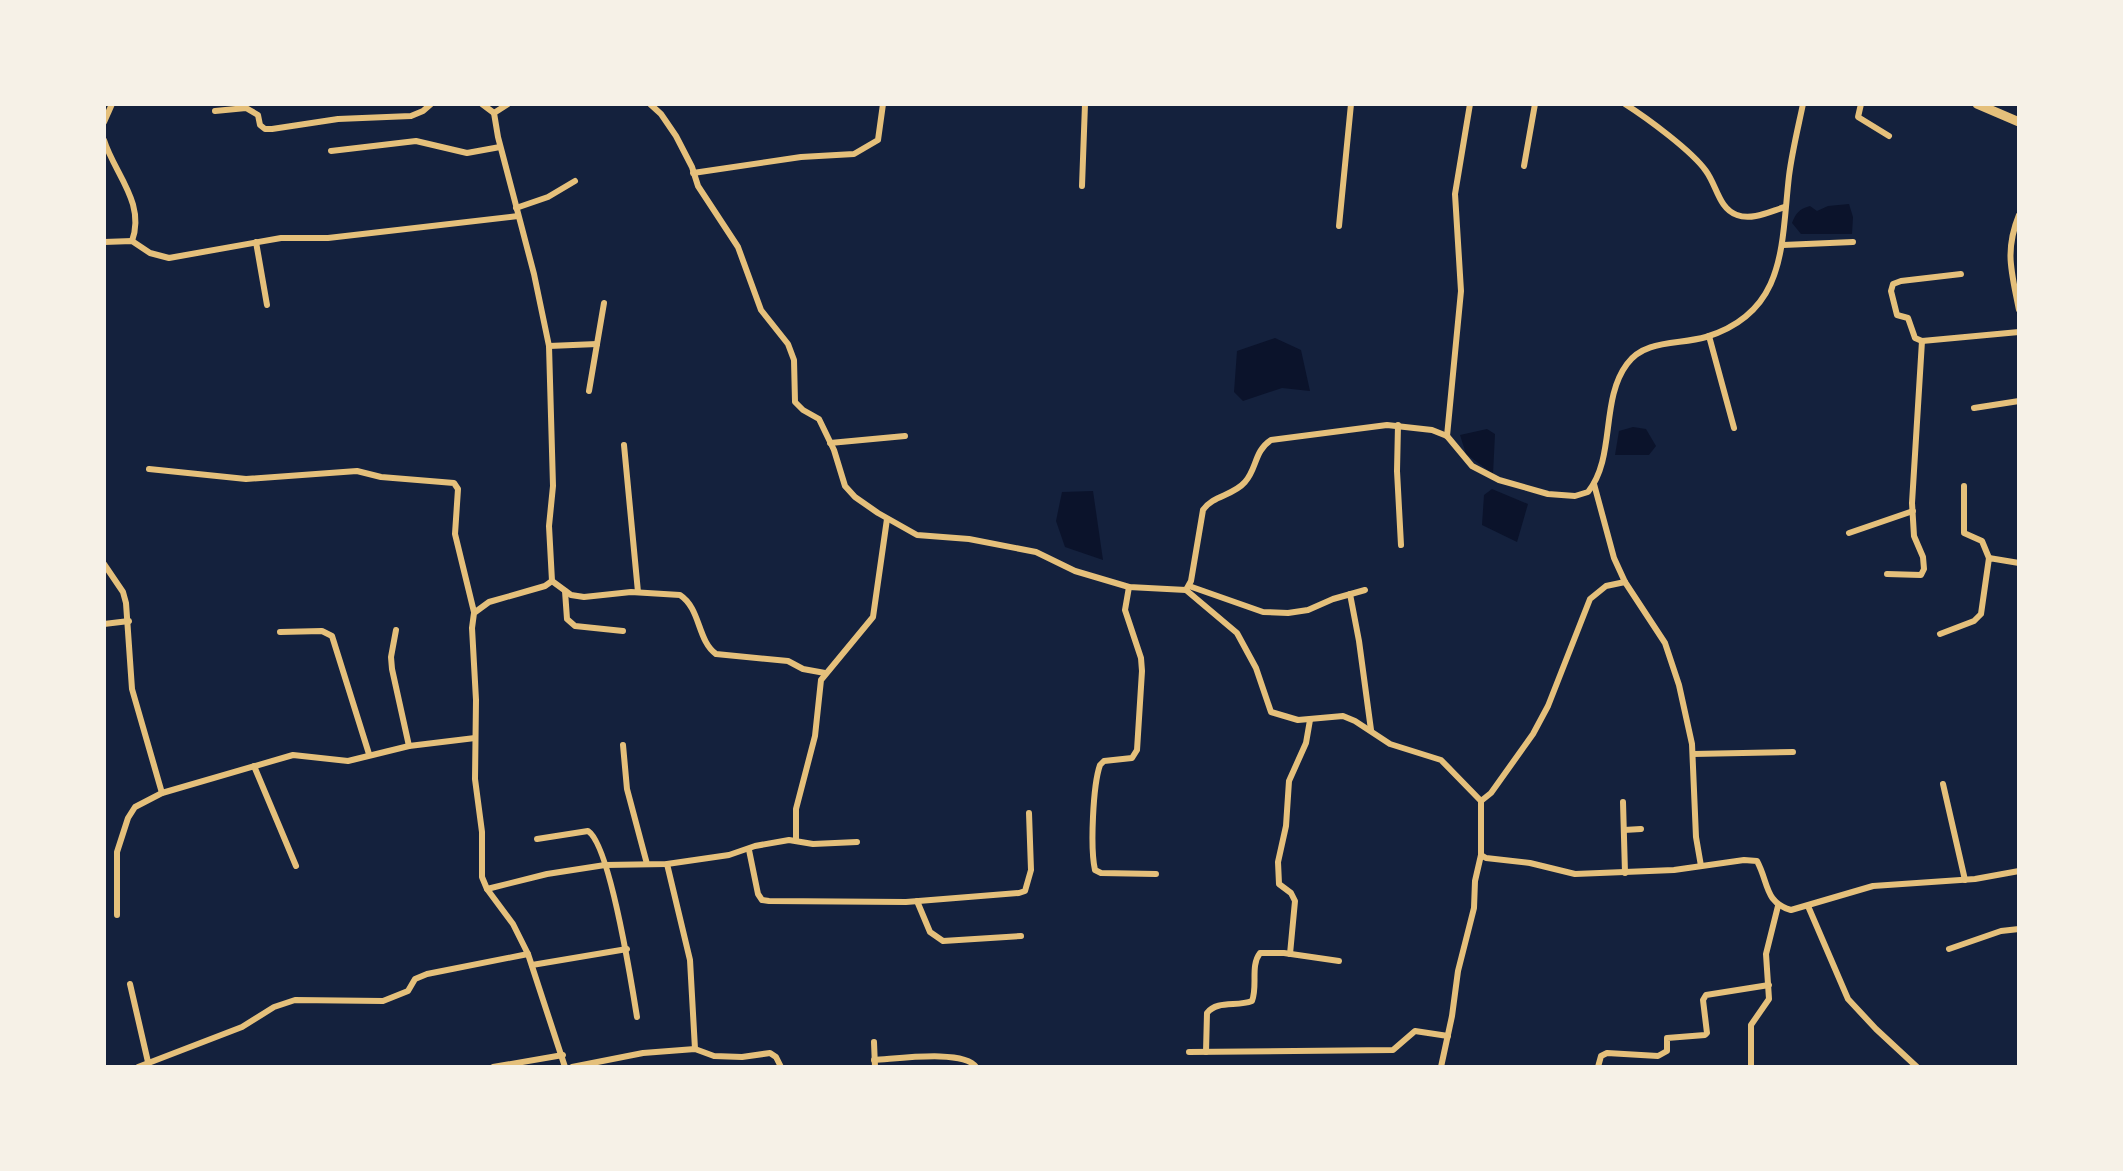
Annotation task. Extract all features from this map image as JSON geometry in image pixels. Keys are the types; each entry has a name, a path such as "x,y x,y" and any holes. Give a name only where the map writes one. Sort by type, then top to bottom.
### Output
{"main road":[{"path":"1977,104 2019,122"}],"street":[{"path":"104,122 112,104"},
{"path":"215,111 246,108 258,115 260,125 272,129 338,119 411,116 431,104"},
{"path":"482,104 494,113 549,346 552,581 571,595 584,597 638,592 675,594 687,599 708,648 716,654 788,661 803,669 825,673"},
{"path":"494,113 508,104"},
{"path":"650,104 676,136 698,186 738,247 761,310 788,344 794,360 795,402 819,419 845,486 865,505 917,535 969,539 1036,552 1075,571 1129,587 1187,588 1263,612 1308,610 1365,590"},
{"path":"693,173 801,157 854,154 878,140 883,104"},
{"path":"1082,186 1085,104"},
{"path":"1339,226 1351,104"},
{"path":"1447,436 1461,291 1455,194 1470,104"},
{"path":"1524,166 1535,104"},
{"path":"1625,104 1698,160 1726,208 1733,214 1744,217 1785,207"},
{"path":"1187,588 1203,510 1208,503 1236,490 1247,480 1263,446 1281,439 1398,425 1432,430 1447,436 1472,466 1520,487 1575,496 1588,492 1594,484 1613,402 1623,369 1629,360 1648,348 1709,336 1740,319 1764,298 1774,282 1783,245 1785,207 1803,104"},
{"path":"1861,104 1858,117 1889,136"},
{"path":"104,140 131,193 132,241"},
{"path":"331,151 416,141 467,153 500,147"},
{"path":"104,242 132,241 150,253 169,258 281,238 328,238 517,212 575,181"},
{"path":"2019,215 2012,232 2009,254 2017,285 2019,310"},
{"path":"256,242 267,305"},
{"path":"1783,245 1853,242"},
{"path":"1961,274 1893,284 1894,309 1897,315 1908,318 1915,338 1922,341 2019,332"},
{"path":"589,391 604,303"},
{"path":"1709,336 1734,428"},
{"path":"1887,574 1921,575 1924,569 1923,557 1914,536 1913,511 1916,404 1922,341"},
{"path":"549,346 597,344"},
{"path":"1974,408 2019,401"},
{"path":"1398,425 1401,545"},
{"path":"830,443 905,436"},
{"path":"624,445 638,592"},
{"path":"149,469 246,479 357,471 381,477 454,483 458,489 455,534 474,613 475,779 482,832 482,877 487,889 513,924 528,954 565,1067"},
{"path":"1594,484 1608,539 1625,582 1665,643 1679,685 1693,754 1696,837 1701,866"},
{"path":"1940,634 1974,621 1981,614 1989,558 1982,541 1964,533 1964,486"},
{"path":"1849,533 1913,511"},
{"path":"796,840 796,809 812,749 820,688 825,673 848,650 873,617 887,519"},
{"path":"1989,558 2019,563"},
{"path":"104,564 123,592 129,621 132,689 162,793"},
{"path":"474,613 481,605 545,586 552,581"},
{"path":"1481,801 1491,793 1533,734 1548,706 1590,599 1606,586 1625,582"},
{"path":"1129,587 1125,610 1141,658 1142,671 1137,750 1132,758 1104,761 1100,765 1093,861 1095,870 1101,873 1156,874"},
{"path":"1187,588 1237,633 1256,668 1271,712 1298,720 1343,716 1390,744 1441,760 1481,801 1481,855 1475,881 1474,908 1458,971 1441,1067"},
{"path":"565,591 567,619 575,626 623,631"},
{"path":"1350,594 1371,730"},
{"path":"104,624 129,621"},
{"path":"396,630 392,669 409,746"},
{"path":"280,632 322,631 332,636 369,754"},
{"path":"1290,954 1295,901 1291,893 1279,884 1278,862 1286,826 1289,781 1306,743 1310,720"},
{"path":"117,915 117,852 128,818 135,807 162,793 293,755 305,754 338,762 409,746 475,738"},
{"path":"623,745 627,789 647,864"},
{"path":"1693,754 1793,752"},
{"path":"254,766 296,866"},
{"path":"1943,784 1965,880"},
{"path":"1623,802 1625,873"},
{"path":"749,850 762,900 917,901 1019,893 1025,891 1031,870 1029,813"},
{"path":"1624,830 1641,829"},
{"path":"537,839 588,831 593,834 605,865 627,949 637,1017"},
{"path":"487,889 547,874 605,865 667,864 796,840 813,844 857,842"},
{"path":"1481,855 1575,874 1625,873 1757,861 1772,899 1778,906 1791,910 1873,886 1995,877 2019,871"},
{"path":"667,864 690,960 695,1049"},
{"path":"104,882 116,881"},
{"path":"917,901 930,932 943,941 1021,936"},
{"path":"1751,1067 1751,1025 1769,999 1766,954 1778,906"},
{"path":"1808,906 1848,999 1917,1067"},
{"path":"1949,949 2001,931 2019,929"},
{"path":"532,965 627,949"},
{"path":"1206,1052 1205,1024 1211,1008 1252,1001 1257,955 1267,952 1339,961"},
{"path":"138,1067 242,1027 274,1007 295,1000 383,1001 408,991 415,979 427,974 528,954"},
{"path":"130,984 148,1062"},
{"path":"1598,1067 1601,1056 1607,1053 1658,1056 1667,1051 1667,1038 1705,1035 1703,1000 1706,995 1769,985"},
{"path":"1189,1052 1393,1050 1415,1031 1448,1036"},
{"path":"874,1042 875,1064 937,1056 968,1059 976,1067"},
{"path":"572,1067 643,1053 695,1049 724,1057 770,1053 781,1067"},
{"path":"493,1067 563,1055"},
{"path":"724,1057 724,1067"}],"water":[{"path":"1849,204 1853,217 1852,234 1801,234 1792,223 1798,212 1806,207 1817,211 1828,206"},
{"path":"1275,338 1301,350 1310,391 1282,388 1243,401 1234,392 1237,351"},
{"path":"1633,427 1646,429 1656,446 1649,455 1615,455 1619,431"},
{"path":"1487,429 1495,434 1493,474 1466,454 1460,435"},
{"path":"1492,489 1528,504 1517,542 1482,525 1484,495"},
{"path":"1093,491 1103,560 1065,547 1056,521 1062,492"}]}
